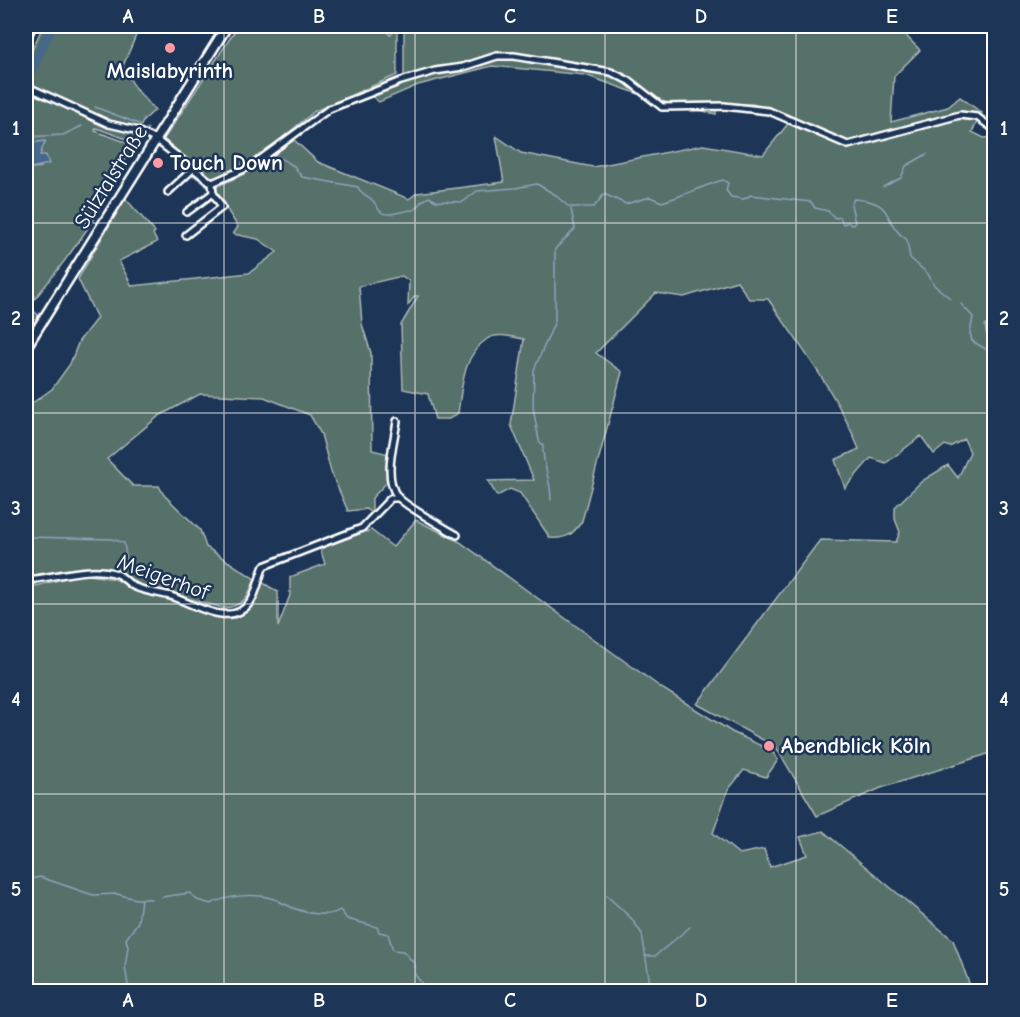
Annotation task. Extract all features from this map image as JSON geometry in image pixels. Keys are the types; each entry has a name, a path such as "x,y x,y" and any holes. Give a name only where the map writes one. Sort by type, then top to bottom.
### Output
{"highway":[{"path":"26,35 30,26"}],"main road":[{"name":"Sülztalstraße","path":"26,347 227,26"}],"street":[{"path":"212,183 251,166 329,109 401,81 435,71 463,67 497,56 514,56 611,72 629,81 662,107 724,106 769,111 848,145 960,115 977,117 994,129"},
{"path":"26,86 110,124 135,130 155,139 192,170 212,183"},
{"path":"168,192 192,170"},
{"path":"186,235 222,207 213,193 212,183"},
{"path":"187,212 213,193"},
{"path":"397,421 390,469 392,486 397,498 457,535"},
{"name":"Meigerhof","path":"26,580 51,579 74,572 118,574 139,589 172,597 221,615 231,614 251,602 264,566 362,528 391,498 397,498"}],"green space":[{"path":"43,26 140,26 123,66 135,88 155,110 144,120 132,141 96,128 95,131 131,144 111,188 87,230 29,306 39,316 26,338 26,169 41,167 40,152 45,142 26,144 26,63"},
{"path":"238,26 383,26 390,35 397,28 397,75 315,111 253,162 216,180 210,180 164,139"},
{"path":"903,26 908,38 920,50 894,76 891,122 948,107 960,97 982,113 972,132 984,138 994,137 994,328 985,325 989,346 994,336 994,752 881,788 817,816 776,747 697,704 820,540 896,542 900,532 895,519 895,507 922,481 948,465 958,478 970,452 964,439 950,447 945,445 934,454 921,436 886,463 871,458 845,488 835,460 859,449 841,410 768,299 749,299 737,281 684,297 656,293 596,353 622,372 582,521 569,535 550,538 520,493 510,489 497,496 488,481 534,480 511,425 524,339 495,336 479,346 465,372 458,413 449,419 435,419 428,394 403,389 401,325 418,296 415,296 408,305 409,281 402,276 359,286 362,324 371,353 372,450 389,454 390,479 372,498 372,514 366,509 348,511 331,472 321,434 310,415 264,397 200,394 159,416 107,459 133,486 159,486 164,495 200,530 206,547 255,579 244,600 235,606 223,608 141,585 122,574 81,568 36,576 36,586 82,574 115,579 135,590 222,616 238,614 254,602 260,581 278,592 278,627 290,595 290,577 325,564 320,548 371,530 393,547 416,520 460,542 663,689 732,732 772,751 778,760 766,777 744,770 728,790 713,833 739,854 764,849 770,867 807,855 800,837 823,831 953,940 972,991 26,991 26,405 28,406 52,389 70,364 79,341 97,318 78,279 125,198 155,232 153,234 157,242 119,261 132,286 249,273 277,252 258,239 233,234 238,227 214,189 214,185 247,171 294,140 318,162 409,199 417,193 504,182 496,136 521,153 593,167 703,145 763,155 791,120 753,104 716,104 716,114 653,99 585,75 492,66 418,85 379,102 370,95 404,80 404,27"}],"water":[{"path":"45,141 40,155 46,155 49,164 26,169 26,144"}],"waterway":[{"path":"26,82 52,26"},
{"path":"95,107 139,124"},
{"path":"26,137 63,135 82,126"},
{"path":"161,148 187,169"},
{"path":"883,187 901,178 906,166 927,154"},
{"path":"216,187 275,155 294,166 302,177 358,187 384,214 414,210 429,197 436,201 463,202 477,191 537,184 554,194 569,207 594,207 604,194 626,204 650,197 662,202 723,180 728,183 726,190 731,197 744,199 751,195 811,202 815,208 828,211 835,218 840,217 843,224 848,222 851,225 855,223 851,204 854,199 868,201 883,208 899,233 907,240 910,258 928,274 934,285 951,299"},
{"path":"194,176 209,187"},
{"path":"551,500 543,445 539,441 533,407 534,370 555,321 555,249 575,229 571,209"},
{"path":"961,304 973,317 970,333 972,341 994,354"},
{"path":"26,537 112,539 124,543 127,562 133,570"},
{"path":"26,880 40,877 93,895 117,894 136,899 151,899"},
{"path":"162,897 190,893 197,900 211,904 233,897 259,896 314,914 335,913 340,910 347,919 377,927 379,932 388,934 393,950 403,951 415,964 415,975 426,988 435,992"},
{"path":"607,896 631,918 642,934 650,984 646,992"},
{"path":"129,992 125,966 128,947 126,939 138,922 141,899"},
{"path":"645,956 655,956 690,927"}],"place":[{"name":"Maislabyrinth","path":"170,48"},
{"name":"Touch Down","path":"158,163"},
{"name":"Abendblick Köln","path":"769,746"}]}
